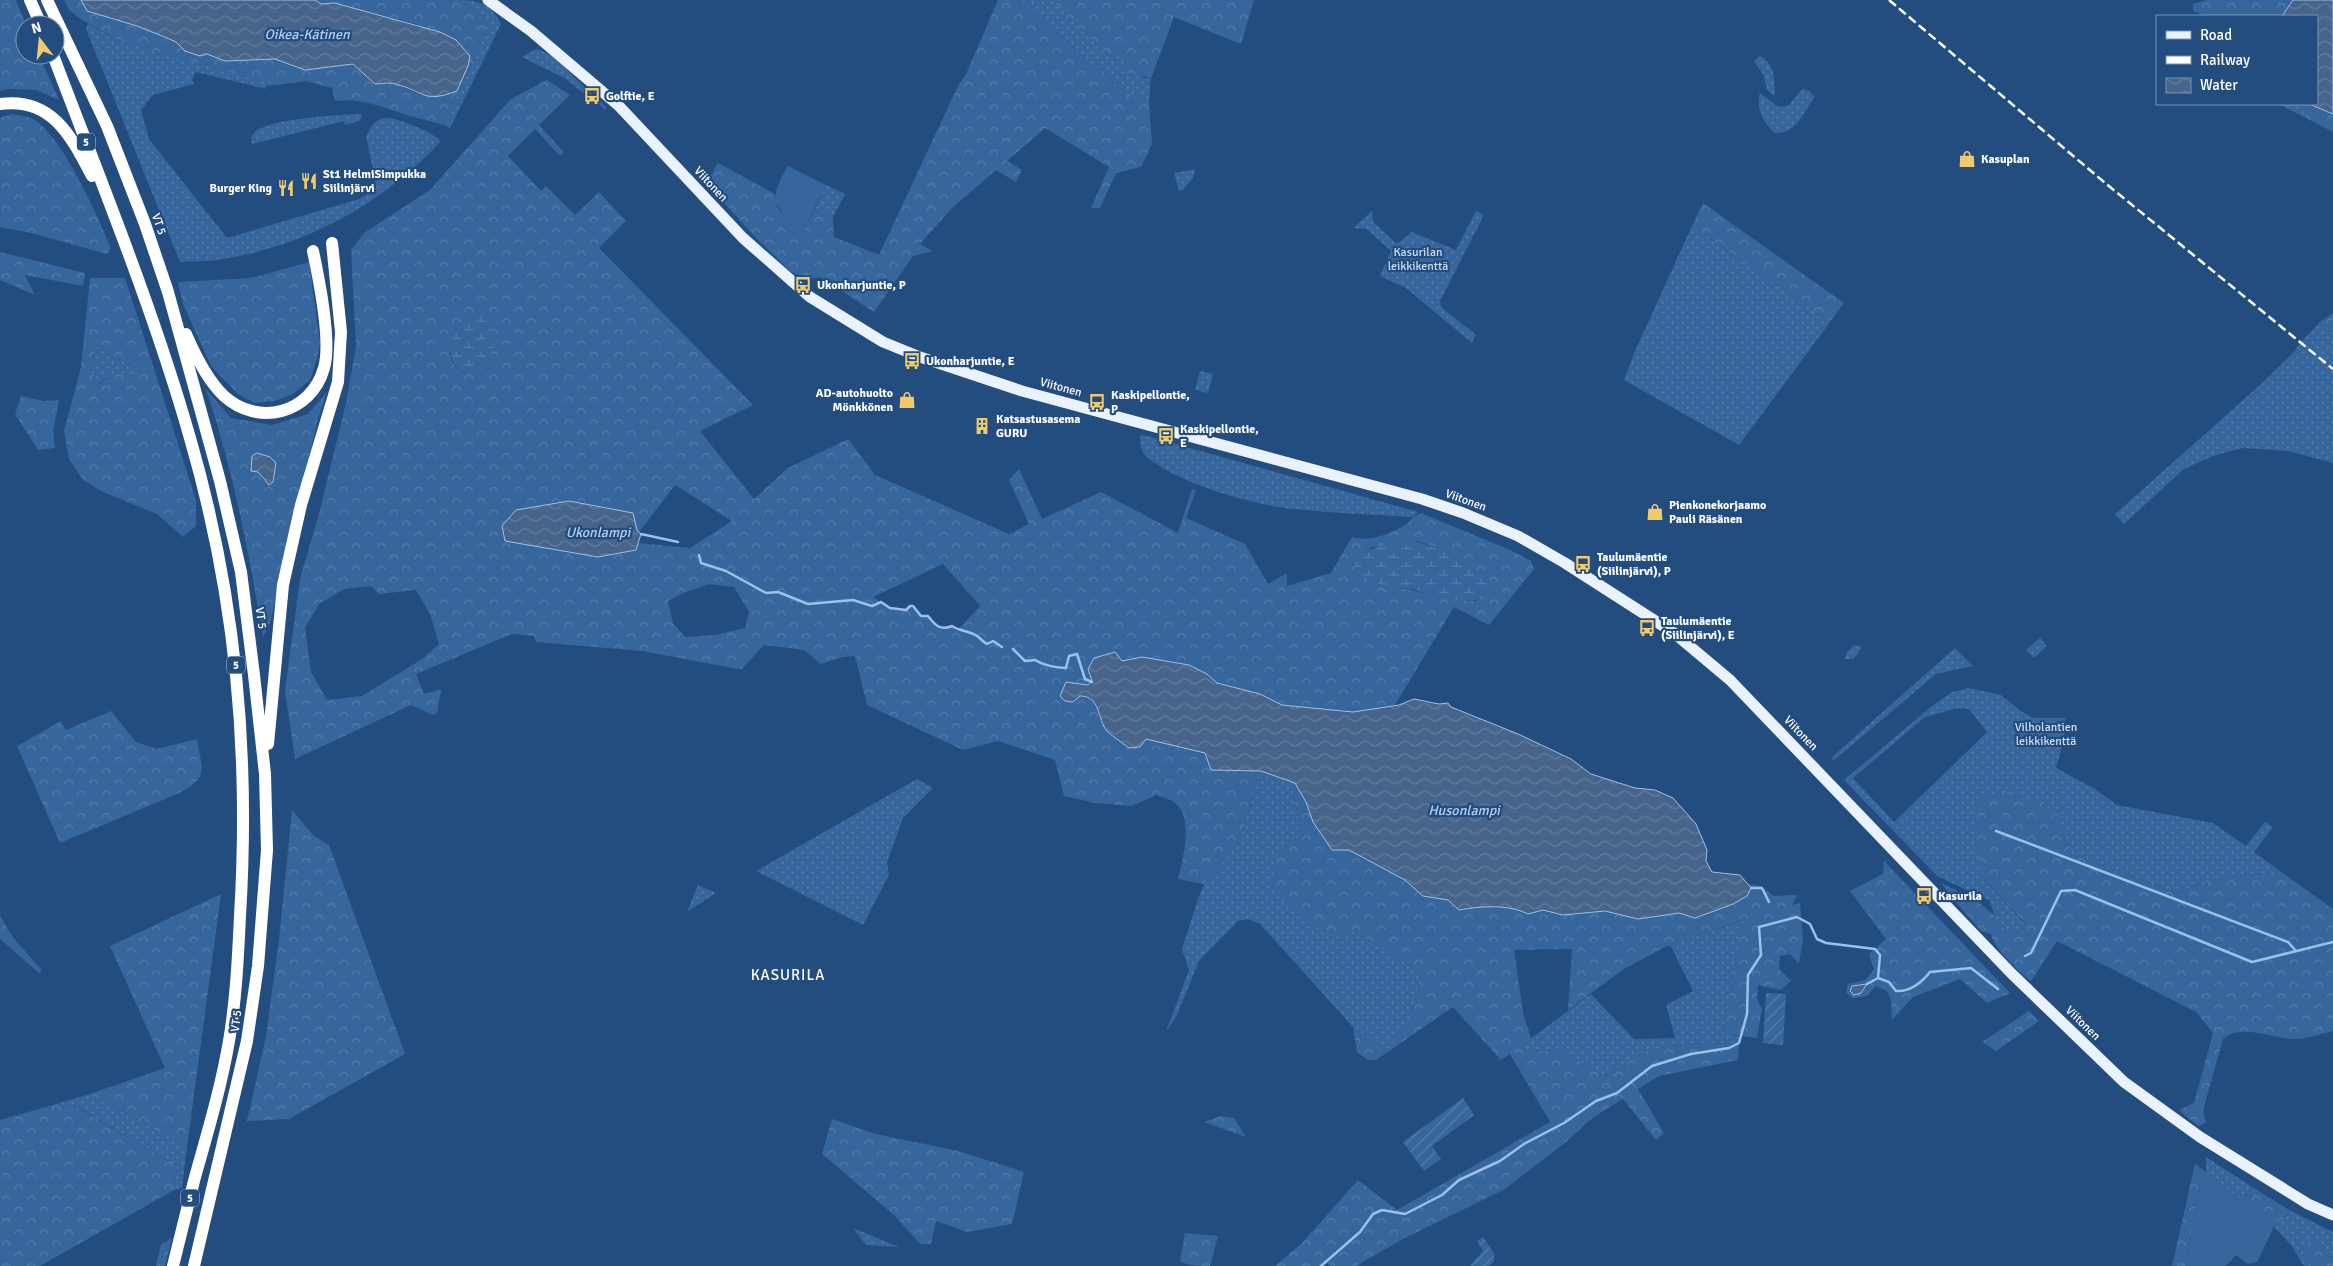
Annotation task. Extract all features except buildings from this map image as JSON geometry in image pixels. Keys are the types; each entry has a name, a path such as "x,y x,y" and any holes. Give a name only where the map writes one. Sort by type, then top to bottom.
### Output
{"highway":[{"path":"30,0 37,15"},
{"name":"VT 5","path":"47,0 107,126 145,224 168,292 220,480 240,572 266,774 267,850 258,966 247,1041 194,1266"},
{"name":"VT 5","path":"57,65 119,228 191,439 212,526 229,613 240,701 244,787 243,865 238,968 230,1041 209,1131 173,1266"},
{"path":"0,104 26,103 40,109 57,121 66,131 81,156 119,228"},
{"path":"266,774 283,585 301,505 338,382 341,332 332,243"},
{"path":"168,292 194,353 223,395 246,410 263,414 282,412 301,404 316,386 325,368 326,350 322,296 313,251"}],"main road":[{"name":"Viitonen","path":"488,0 531,31 618,105 743,238 805,292 884,342 920,357 1022,391 1355,480 1463,513 1518,536 1617,595 1674,633 1730,680 2012,974 2124,1082 2200,1137 2308,1204 2333,1215"}],"green space":[{"path":"0,0 16,0 22,15 15,15 15,65 43,65 59,100 36,90 7,89 0,91"},
{"path":"64,0 81,0 87,11 137,26 176,42 185,51 200,56 207,54 225,60 275,59 311,69 353,64 375,84 395,84 423,96 419,25 335,3 321,4 315,0 459,0 478,12 488,25 444,125 369,103 344,100 335,101 332,88 306,81 277,85 121,42 82,20 69,10"},
{"path":"459,0 473,1 484,5 493,12 501,24 450,128 444,125 488,25 478,12"},
{"path":"998,0 1019,0 1125,92 1149,102 1152,144 1141,167 1116,173 1100,208 1091,208 1109,167 1045,128 1007,161 1022,170 1016,182 996,170 953,207 920,244 932,251 913,256 874,312 820,277 810,279 791,272 754,236 706,183 718,163 775,194 778,209 803,232 815,209 833,217 834,237 879,255 958,86 966,74"},
{"path":"1019,0 1052,0 1109,57 1116,52 1144,78 1151,78 1149,102 1125,92"},
{"path":"1052,0 1254,0 1241,44 1174,17 1151,78 1123,72 1117,66 1123,60 1116,52 1109,57"},
{"path":"2207,0 2293,0 2283,15 2203,15 2193,11 2193,4"},
{"path":"88,24 121,42 277,85 265,86 266,89 196,72 192,80 194,84 153,95 141,110 149,139 227,238 359,199 370,192 376,184 366,136 371,127 382,118 407,123 437,137 441,141 395,184 342,218 313,232 284,244 254,253 218,260 180,262 86,29"},
{"path":"536,49 543,51 558,61 606,107 606,110 564,78 522,57"},
{"path":"1760,56 1772,68 1775,96 1767,90 1763,74 1754,61"},
{"path":"547,80 570,95 539,125 564,152 560,156 535,129 508,156 541,191 546,186 575,215 599,192 626,221 599,248 753,405 700,431 754,499 788,468 848,439 875,475 1009,534 1029,524 1009,480 1019,469 1042,519 1101,492 1178,533 1192,489 1196,490 1186,518 1245,544 1268,584 1287,573 1287,586 1331,573 1352,537 1373,538 1387,534 1405,525 1421,513 1510,550 1531,561 1534,569 1489,625 1454,607 1395,705 1353,712 1282,705 1260,694 1217,683 1207,674 1189,665 1142,657 1122,662 1088,686 1066,682 1073,702 1080,696 1094,701 1104,724 1145,739 1205,753 1211,770 1259,771 1240,841 1204,884 1178,879 1186,839 1186,828 1181,810 1175,803 1156,795 1132,806 1096,803 1064,796 1055,760 998,741 963,750 867,705 855,656 842,657 821,664 804,650 764,645 742,669 738,669 642,651 536,642 534,636 512,634 416,674 424,694 441,689 437,713 433,715 411,705 295,759 285,691 300,579 320,510 346,403 356,347 351,250 364,233 430,190 511,99","holes":["456,327 466,374 454,365 450,354","675,485 732,521 690,548 638,543 636,550 598,557 558,549 637,530 639,532","1417,541 1444,550 1467,567 1482,572 1476,601 1462,601 1382,584 1363,576 1362,555 1372,547","943,564 980,606 958,630 952,626 944,628 938,626 928,616 921,616 913,606 905,610 890,608 873,597","709,584 734,587 749,612 745,628 716,635 685,637 673,623 668,601 683,593","371,586 379,594 416,590 430,614 439,644 422,659 362,696 327,700 311,672 305,628 319,604 344,589"]},
{"path":"1802,89 1809,91 1815,97 1794,126 1789,130 1775,133 1767,125 1762,115 1759,104 1760,93 1778,107 1788,106"},
{"path":"2281,105 2306,105 2306,118"},
{"path":"2306,105 2333,114 2333,132 2306,118"},
{"path":"12,114 31,118 43,126 66,157 88,197 111,248 107,254 31,233 0,227 0,118"},
{"path":"361,114 362,117 359,121 345,125 344,121 252,144 251,137 254,133 268,126 306,118"},
{"path":"788,166 826,185 803,232 780,210 777,203 777,188"},
{"path":"1195,169 1193,178 1182,191 1179,191 1174,173"},
{"path":"826,185 845,194 833,217 815,209"},
{"path":"1703,203 1844,303 1830,322 1692,226"},
{"name":"Kasurilan leikkikenttä","path":"1372,211 1373,222 1397,244 1412,232 1456,250 1476,211 1484,215 1440,301 1441,307 1476,335 1472,343 1406,288 1380,276 1391,251 1367,229 1353,228"},
{"path":"1692,226 1830,322 1739,445 1624,380 1635,351"},
{"path":"0,252 85,273 83,286 25,275 35,295 0,280"},
{"path":"309,262 320,343 310,380 291,395 275,401 255,403 238,394 211,366 183,304 178,282 251,278"},
{"path":"90,278 125,278 196,500 196,526 183,537 157,514 103,492 83,480 69,459 64,431 81,367","holes":["98,346 112,357 136,366 141,373 140,375 123,373 113,375 91,390 95,377 91,373 94,354"]},
{"path":"475,311 483,311 489,318 494,332 493,347 484,369 466,374 454,363 451,356 451,342 460,319"},
{"path":"2333,313 2333,332 2320,322"},
{"path":"2320,322 2333,332 2333,463 2288,451 2242,448 2213,456 2184,469 2124,524 2115,514 2260,385 2294,352"},
{"path":"98,346 112,357 136,366 141,373 140,375 108,377 91,390 95,377 91,373 94,354"},
{"path":"1200,371 1213,374 1208,393 1195,390"},
{"path":"206,389 231,418 272,425 308,414 327,392 318,419 270,623 263,637 239,512 216,419","holes":["257,453 270,457 276,463 273,482 263,480 252,455"]},
{"path":"21,396 43,401 59,400 53,431 55,448 38,450 15,414"},
{"path":"1140,435 1418,512 1413,517 1408,517 1322,512 1276,507 1237,498 1195,484 1159,466 1144,454"},
{"path":"1410,540 1444,550 1467,567 1488,574 1490,580 1486,598 1463,601 1381,584 1368,580 1356,568 1356,561 1371,549 1393,542"},
{"path":"2040,638 2047,646 2034,658 2026,650"},
{"path":"1854,645 1861,647 1858,654 1853,659 1845,659 1847,652"},
{"path":"1955,648 1973,666 1936,674 1833,761 1832,757"},
{"name":"Vilholantien leikkikenttä","path":"1969,688 2001,695 2022,712 2034,718 2065,718 2064,740 2056,768 2095,789 2117,805 2213,823 2246,846 2265,822 2273,827 2254,852 2280,871 2207,880 2178,893 2068,853 2059,815 1984,879 2025,924 2022,937 1997,925 1990,901 1937,876 1844,780 1932,706 1952,692","holes":["1958,708 1969,709 1987,732 1894,822 1853,778 1925,717"]},
{"path":"111,711 136,742 157,749 197,739 202,766 199,778 195,783 177,794 60,843 17,746 61,721 66,730"},
{"path":"1259,771 1295,783 1293,795 1303,836 1279,850 1351,930 1420,972 1417,1001 1388,1052 1353,1027 1260,924 1248,919 1238,921 1199,961 1177,1015 1166,1032 1189,970 1182,949 1198,899 1204,884 1240,841"},
{"path":"917,779 933,788 903,818 887,862 889,875 863,925 756,871"},
{"path":"1295,783 1306,802 1313,822 1332,849 1349,850 1405,880 1423,896 1448,900 1459,910 1503,907 1528,914 1543,910 1563,915 1605,911 1638,919 1679,913 1695,918 1751,888 1748,884 1761,886 1773,896 1797,895 1792,905 1800,903 1803,939 1799,963 1790,954 1780,956 1779,969 1791,981 1780,990 1758,985 1757,999 1762,1009 1757,1038 1723,1034 1743,920 1665,947 1624,969 1568,1010 1572,949 1514,950 1523,1013 1531,1038 1522,1045 1527,1051 1560,1050 1605,1076 1644,1052 1677,1044 1739,1043 1738,1060 1659,1076 1638,1089 1664,1133 1656,1140 1623,1099 1592,1118 1566,1142 1505,1189 1401,1240 1356,1266 1331,1266 1327,1263 1321,1266 1275,1266 1302,1243 1358,1180 1397,1210 1550,1122 1510,1054 1501,1060 1453,1007 1376,1060 1368,1060 1357,1052 1353,1027 1388,1051 1417,1001 1420,972 1351,930 1331,940 1268,883 1279,850 1303,836 1293,795"},
{"path":"2002,790 2043,804 2059,815 2068,853 2178,893 2207,880 2280,871 2333,909 2333,1031 2294,1039 2247,1032 2230,1034 2223,1039 2203,1110 2206,1123 2198,1126 2179,1110 2194,1103 2213,1033 2196,1012 2057,941 2031,981 2013,966 1997,946 1991,934 1981,931 1965,913 1968,902 1976,900 1996,917 1997,925 2022,936 2025,923 1984,879 1974,839 1976,803"},
{"path":"292,810 314,836 329,845 405,1054 289,1119 247,1121 266,1036 279,940"},
{"path":"1884,861 2010,993 1987,1003 1960,979 1913,997 1892,1020 1891,1000 1887,991 1876,986 1867,996 1853,998 1846,993 1848,984 1866,980 1874,969 1869,954 1886,939 1850,891 1883,874"},
{"path":"1941,883 1976,900 1968,902 1965,913"},
{"path":"698,885 716,893 687,912"},
{"path":"221,894 187,1147 90,1094 165,1068 110,946"},
{"path":"0,916 14,939 42,970 39,973 0,939"},
{"path":"1744,920 1723,1033 1740,1037 1739,1043 1677,1044 1644,1052 1605,1076 1560,1050 1527,1051 1522,1045 1591,994 1634,1039 1675,1038 1666,1005 1693,991 1670,945"},
{"path":"1766,993 1786,994 1783,1045 1763,1043"},
{"path":"2029,1011 2039,1021 1996,1051 1982,1042"},
{"path":"90,1094 187,1147 182,1188 174,1190 177,1166 76,1106 53,1105"},
{"path":"1463,1098 1474,1115 1432,1146 1441,1159 1424,1171 1403,1142"},
{"path":"53,1105 75,1106 177,1166 174,1190 40,1266 0,1266 0,1120"},
{"path":"1221,1116 1234,1118 1246,1137 1204,1122"},
{"path":"832,1119 876,1134 958,1151 1024,1172 1012,1224 967,1232 936,1221 931,1244 920,1244 894,1215 822,1154"},
{"path":"2206,1157 2252,1187 2242,1201 2206,1172"},
{"path":"2195,1164 2206,1172 2201,1175 2186,1266 2172,1266"},
{"path":"2206,1172 2274,1227 2257,1262 2248,1264 2236,1255 2226,1266 2186,1266 2201,1175"},
{"path":"2252,1187 2291,1211 2274,1227 2242,1201"},
{"path":"2291,1211 2333,1232 2333,1261 2314,1241 2301,1245 2309,1266 2304,1266 2291,1245 2274,1227"},
{"path":"853,1228 899,1247 866,1245"},
{"path":"1185,1233 1218,1236 1210,1266 1190,1265 1180,1261"},
{"path":"1483,1237 1494,1253 1494,1261 1490,1266 1470,1266 1483,1251 1477,1241"},
{"path":"172,1238 165,1266 156,1266 161,1244"},
{"path":"2314,1241 2333,1261 2333,1266 2309,1266 2301,1244"}],"water":[{"name":"Oikea-Kätinen","path":"81,0 315,0 321,4 335,3 440,32 456,40 470,56 468,66 457,91 446,95 430,96 393,83 375,84 353,64 305,70 275,59 225,61 207,54 200,56 185,51 176,42 137,26 87,11"},
{"path":"2293,0 2333,0 2333,114 2311,105 2318,105 2318,15 2283,15"},
{"path":"257,453 270,457 276,463 273,482 269,485 258,472 251,471 252,456"},
{"name":"Ukonlampi","path":"569,501 633,513 637,530 641,534 636,550 598,557 505,541 502,526 516,510"},
{"name":"Husonlampi","path":"1115,652 1122,661 1142,657 1189,665 1207,674 1217,683 1260,694 1282,705 1353,712 1399,705 1414,699 1439,704 1448,703 1451,707 1518,734 1571,759 1591,774 1635,788 1655,790 1673,798 1696,824 1707,850 1706,861 1712,872 1740,875 1751,888 1747,896 1733,904 1695,918 1679,913 1638,919 1605,911 1563,915 1543,910 1528,914 1503,907 1459,910 1448,900 1423,896 1405,880 1349,850 1332,850 1313,822 1306,802 1295,783 1261,771 1211,770 1205,753 1146,739 1140,747 1129,748 1107,731 1092,700 1080,696 1073,702 1065,701 1060,696 1066,682 1088,685 1092,681 1088,669 1094,658"},
{"path":"1867,984 1861,993 1854,995 1850,991 1852,986"}],"waterway":[{"path":"641,534 678,542"},
{"path":"699,555 701,563 726,571 766,593 778,592 808,604 853,600 872,606 881,602 890,608 906,610 913,606 921,616 928,616 938,626 944,628 952,626 974,634 987,644 993,641 1002,647"},
{"path":"1013,649 1025,661 1035,660 1046,665 1062,668 1066,668 1069,656 1077,654 1085,679 1092,682"},
{"path":"1996,831 2288,942 2296,951"},
{"path":"1751,888 1762,888 1769,902"},
{"path":"2025,956 2031,953 2061,891 2075,890 2252,962 2333,942"},
{"path":"1321,1266 1360,1232 1373,1214 1382,1210 1405,1214 1442,1195 1459,1180 1500,1161 1524,1144 1564,1123 1596,1101 1617,1093 1652,1066 1691,1054 1729,1048 1739,1043 1747,1014 1748,975 1761,955 1759,927 1797,917 1810,924 1817,939 1826,943 1875,949 1880,955 1878,978 1889,982 1896,991 1906,990 1915,986 1930,972 1971,968 1998,989"},
{"path":"1867,984 1878,978"}],"railway":[{"path":"1889,0 2104,182 2333,369"}],"place":[{"name":"Golftie, E","path":"592,96"},
{"name":"Kasuplan","path":"1967,159"},
{"name":"St1 HelmiSimpukka Siilinjärvi","path":"309,181"},
{"name":"Burger King","path":"286,188"},
{"name":"Ukonharjuntie, P","path":"803,285"},
{"name":"Ukonharjuntie, E","path":"912,361"},
{"name":"AD-autohuolto Mönkkönen","path":"907,400"},
{"name":"Kaskipellontie, P","path":"1097,402"},
{"name":"Katsastusasema GURU","path":"982,426"},
{"name":"Kaskipellontie, E","path":"1166,436"},
{"name":"Pienkonekorjaamo Pauli Räsänen","path":"1655,512"},
{"name":"Taulumäentie (Siilinjärvi), P","path":"1583,564"},
{"name":"Taulumäentie (Siilinjärvi), E","path":"1647,628"},
{"name":"Kasurila","path":"1924,896"}],"district":[{"name":"KASURILA","path":"788,975"}]}
